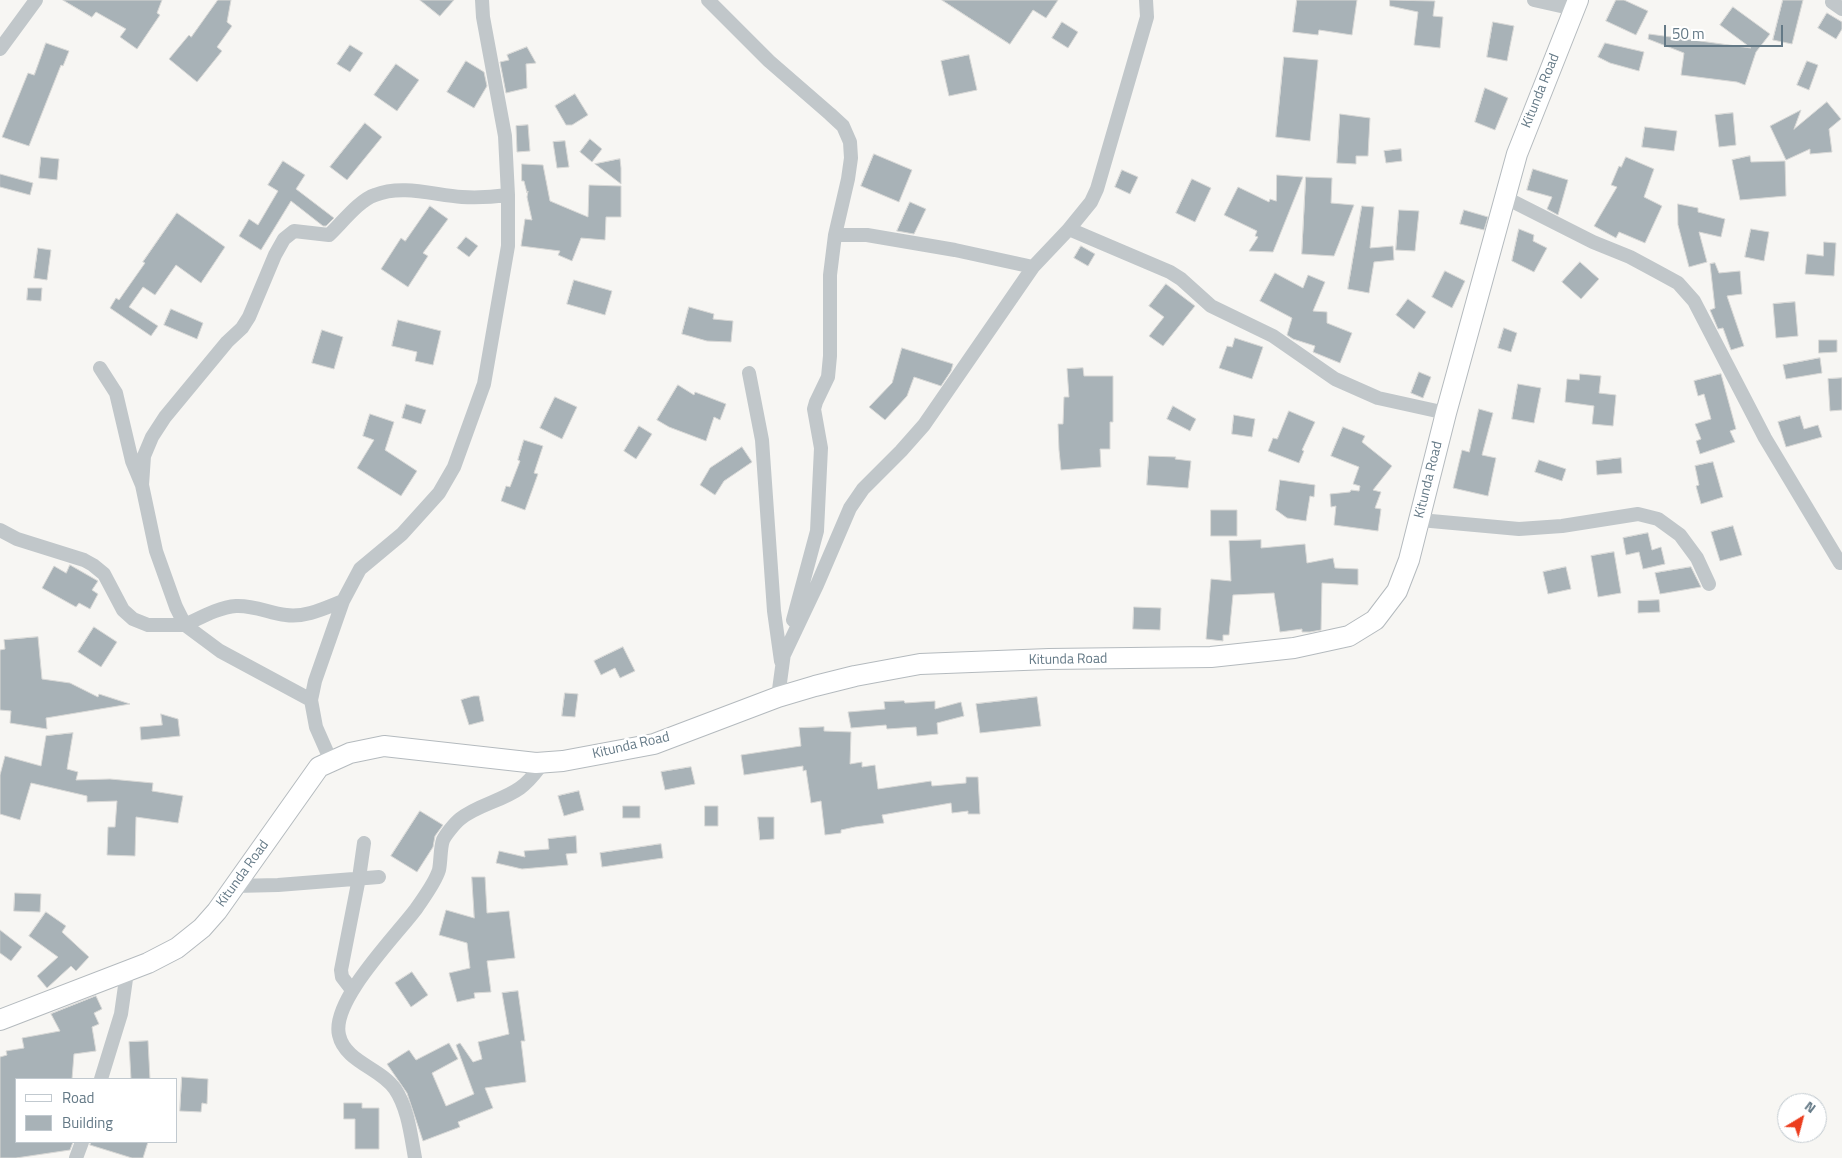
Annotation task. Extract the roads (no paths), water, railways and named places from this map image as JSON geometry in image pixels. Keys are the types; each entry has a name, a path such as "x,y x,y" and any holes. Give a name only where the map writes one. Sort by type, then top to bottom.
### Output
{"street":[{"path":"0,49 36,0"},
{"path":"331,761 316,727 311,700 315,681 343,601 360,569 402,534 439,493 454,467 484,384 508,246 508,195 505,136 483,17 482,0"},
{"path":"708,0 769,60 843,126 850,142 848,179 835,235 830,276 830,356 828,377 814,409 821,448 817,531 781,660 778,697"},
{"path":"781,660 817,585 850,508 863,489 924,426 1033,267 1069,229 1091,202 1097,189 1147,17 1146,0"},
{"path":"1534,0 1576,4"},
{"name":"Kitunda Road","path":"0,1020 127,972 177,948 202,928 235,886 319,767 350,753 384,746 536,763 563,761 654,744 778,697 855,676 920,664 1049,659 1210,657 1294,648 1349,636 1375,620 1397,591 1408,560 1517,154 1576,4"},
{"path":"142,485 144,456 152,437 165,417 249,317 275,255 284,239 294,231 329,235 360,205 374,195 403,190 462,197 508,195"},
{"path":"1506,198 1593,242 1630,257 1678,283 1694,301 1765,438 1840,563"},
{"path":"1069,229 1170,272 1181,279 1211,306 1273,336 1335,379 1378,398 1446,413"},
{"path":"835,235 867,235 955,250 1033,267"},
{"path":"100,368 116,393 132,461 142,485 156,551 184,625 220,650 311,700"},
{"path":"749,373 762,440 774,611 781,660"},
{"path":"1420,520 1519,529 1562,526 1638,514 1645,515 1658,518 1680,535 1697,558 1709,584"},
{"path":"0,530 16,539 84,560 93,565 104,574 123,610 133,618 148,625 184,625 222,609 235,606 251,607 297,616 343,601"},
{"path":"415,1158 401,1101 394,1088 342,1045 339,1034 339,1020 352,990 421,901 438,871 444,840 460,819 520,788 530,780 543,763"},
{"path":"352,990 342,977 341,970 364,843"},
{"path":"235,886 278,885 379,877"},
{"path":"101,1078 121,1014 127,972"},
{"path":"76,1158 82,1143"}]}
